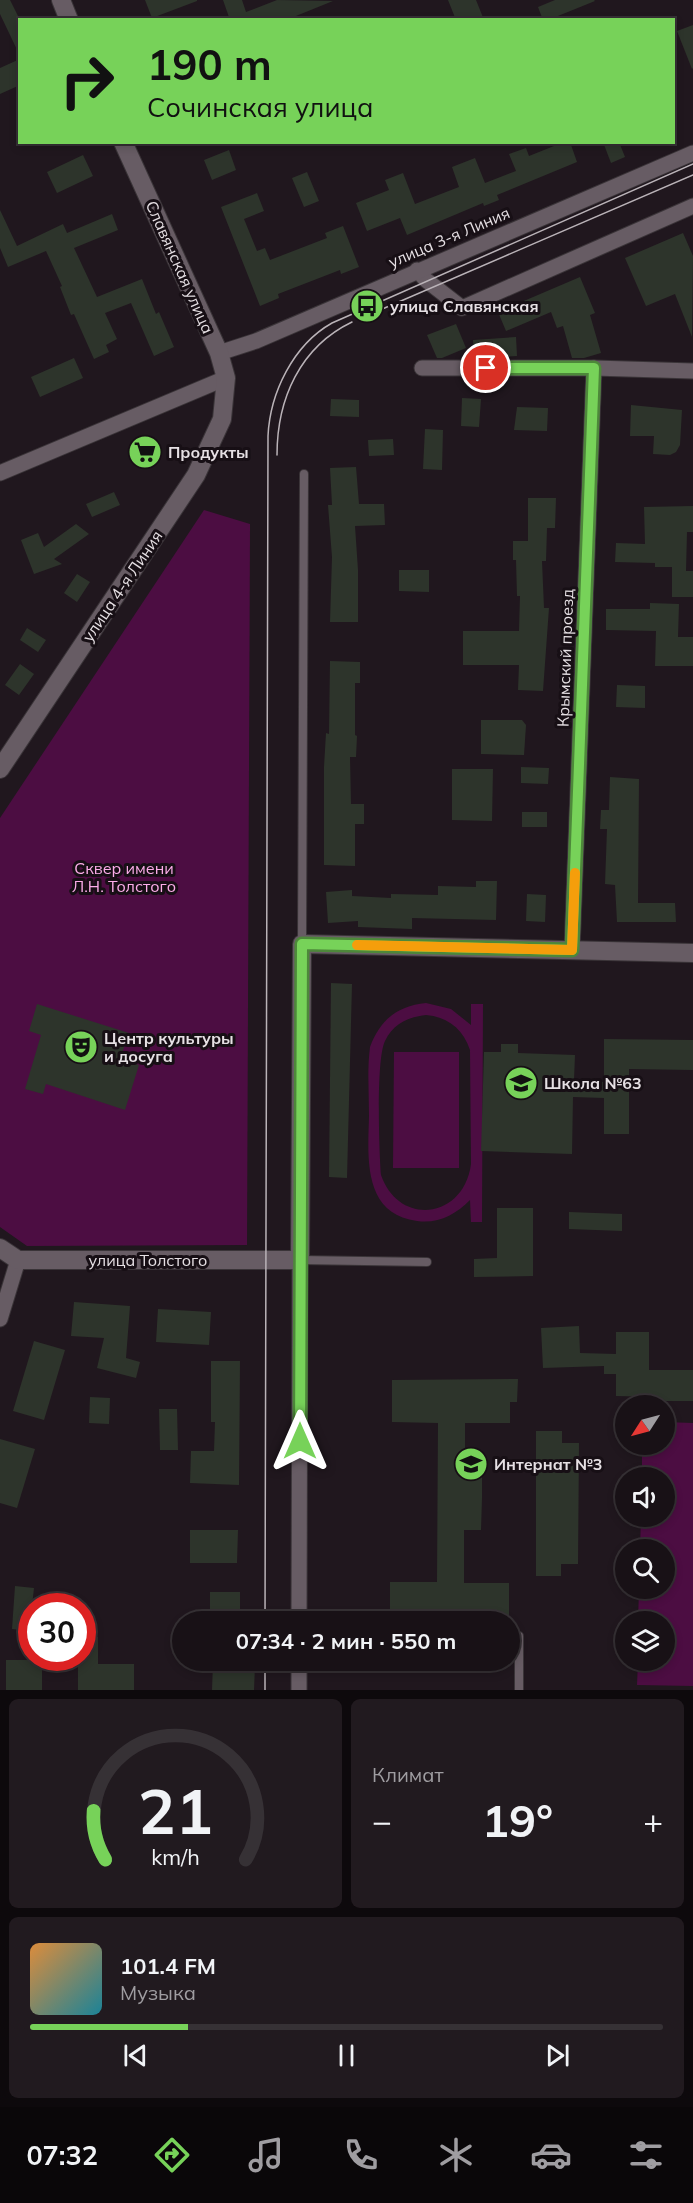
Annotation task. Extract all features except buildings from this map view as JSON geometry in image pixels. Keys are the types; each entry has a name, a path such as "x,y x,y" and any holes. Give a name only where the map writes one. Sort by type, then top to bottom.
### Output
{"street":[{"path":"61,0 68,18"},
{"name":"Славянская улица","path":"124,144 219,353 226,386"},
{"name":"улица 3-я Линия","path":"219,353 256,341 693,153"},
{"path":"417,270 426,280 462,308 693,206"},
{"path":"422,368 594,368 693,371"},
{"name":"Крымский проезд","path":"572,950 594,368"},
{"path":"0,474 226,386"},
{"name":"улица 4-я Линия","path":"0,769 196,475 222,419 226,386"},
{"path":"299,1611 302,944 693,953"},
{"path":"0,1248 18,1260 0,1319"},
{"name":"улица Толстого","path":"18,1260 300,1260"},
{"path":"299,1671 299,1690"}],"lane":[{"path":"302,944 304,474"},
{"path":"300,1260 427,1262"},
{"path":"519,1671 519,1690"}],"green space":[{"name":"Сквер имени Л.Н. Толстого","path":"204,510 250,524 247,1245 27,1246 0,1227 0,818"},
{"path":"426,1003 451,1009 471,1025 471,1004 483,1004 482,1222 471,1222 470,1200 452,1214 439,1220 425,1222 399,1216 386,1207 377,1195 372,1181 368,1148 370,1047 384,1022 398,1011","holes":["426,1015 454,1025 470,1050 471,1164 466,1182 457,1196 444,1205 430,1210 416,1209 402,1203 390,1192 381,1175 379,1105 380,1066 382,1051 388,1035 402,1022"]},
{"path":"394,1052 459,1052 459,1168 393,1168"},
{"path":"675,1422 693,1423 693,1686 637,1685 638,1671 675,1671 675,1611 638,1611 639,1599 675,1599 675,1539 640,1539 641,1527 675,1527 675,1467 642,1467 642,1455 675,1455"}],"tram line":[{"path":"265,1611 268,436 273,403 295,357 318,332 332,323 693,164"},
{"path":"380,310 693,175"},
{"path":"277,455 281,414 295,377 305,360 318,345 352,322"},
{"path":"265,1671 265,1690"}],"slow traffic":[{"path":"357,945 572,950 575,873"}],"place":[{"name":"улица Славянская","path":"367,306"},
{"name":"Продукты","path":"145,452"},
{"name":"Центр культуры и досуга","path":"81,1047"},
{"name":"Школа №63","path":"521,1083"},
{"name":"Интернат №3","path":"471,1464"}],"route":[{"path":"300,1441 302,944 572,950 594,368 486,368"}]}
